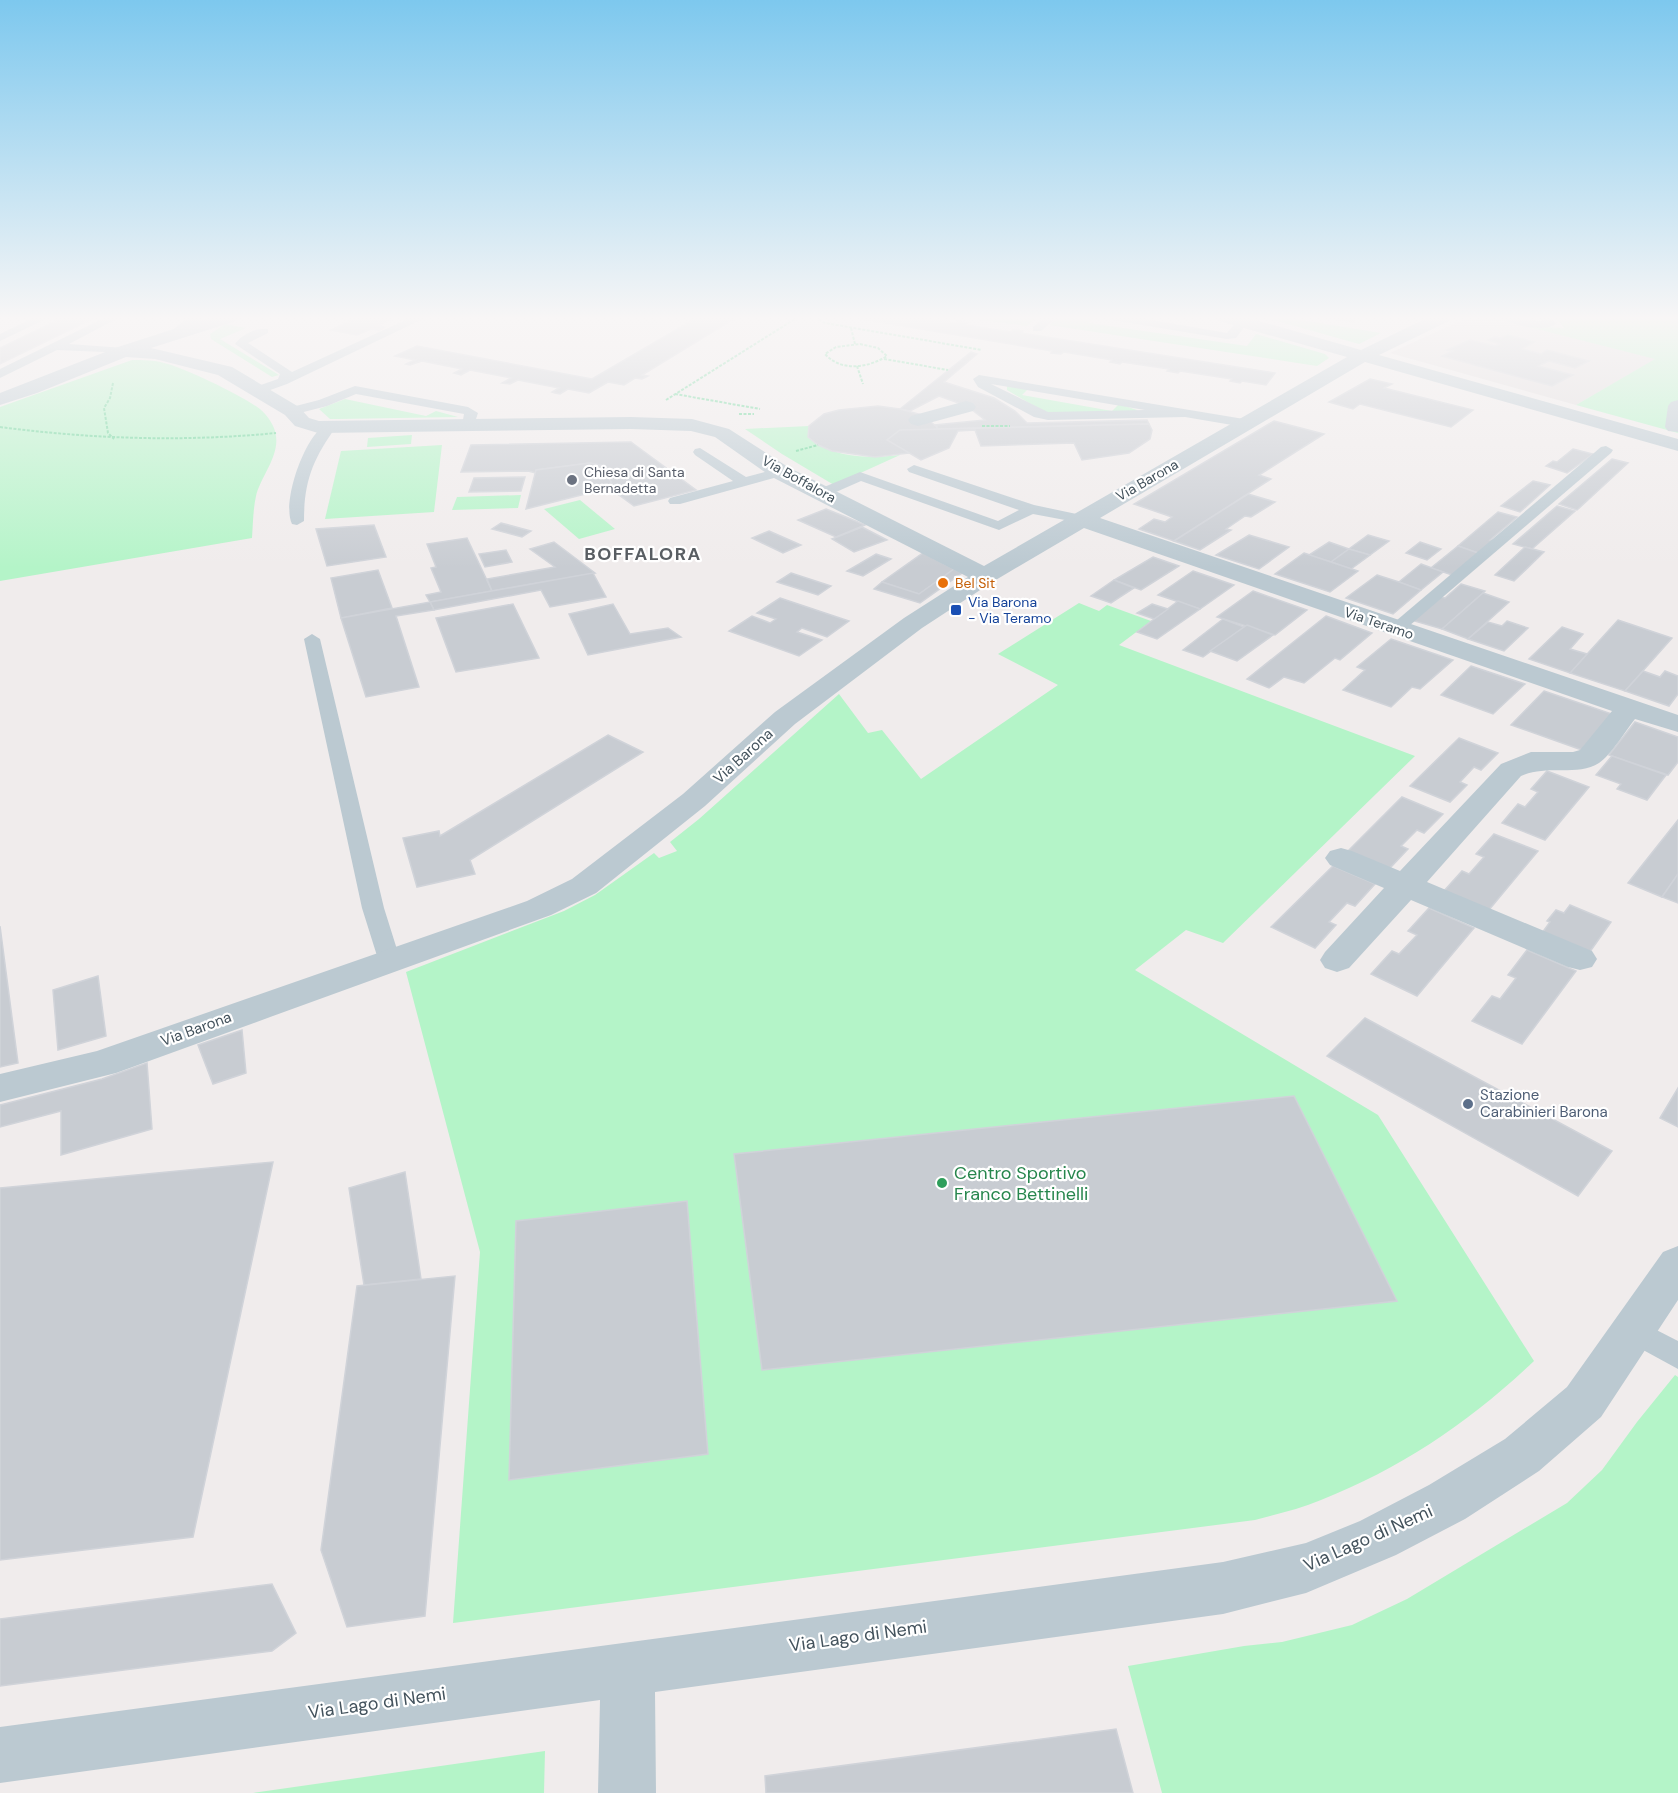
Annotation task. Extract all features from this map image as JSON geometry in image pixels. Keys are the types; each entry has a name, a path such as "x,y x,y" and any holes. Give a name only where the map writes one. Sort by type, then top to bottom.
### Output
{"street":[{"path":"276,401 292,411 299,420 309,425"},
{"name":"Via Barona","path":"0,1088 103,1063 389,959 539,908 584,886 694,800 785,718 914,623 985,576 1283,401"},
{"path":"1538,401 1677,436 1678,406"},
{"path":"918,420 966,407"},
{"name":"Via Boffalora","path":"309,425 330,427 631,423 700,426 722,433 780,472 985,576"},
{"name":"Via Teramo","path":"1081,519 1678,724"},
{"path":"1337,960 1510,770 1531,760 1577,761 1590,756 1629,708"},
{"path":"1341,858 1580,959"},
{"name":"Via Lago di Nemi","path":"0,1755 1223,1588 1305,1568 1377,1538 1447,1502 1522,1455 1584,1402 1678,1264"},
{"path":"627,1793 628,1669"}],"lane":[{"path":"292,411 325,401"},
{"path":"414,401 468,411 472,413 468,425"},
{"path":"1013,401 1038,414 1048,416 1186,413"},
{"path":"1112,401 1244,423"},
{"path":"297,521 296,500 311,450 330,427"},
{"path":"1396,629 1606,450"},
{"path":"700,452 744,482"},
{"path":"914,469 1031,509 1081,519"},
{"path":"675,501 780,472"},
{"path":"822,493 860,476 999,526 1031,509"},
{"path":"917,497 951,482"},
{"path":"312,639 373,908 389,959"},
{"path":"1634,1330 1678,1356"}],"path":[{"path":"107,401 104,408 108,434 116,440"},
{"path":"660,405 666,401"},
{"path":"712,401 760,409"},
{"path":"0,427 116,440 232,438 309,425"}],"shaded area":[{"path":"1561,401 1584,401 1576,405"}],"green space":[{"path":"18,401 248,401 260,409 271,421 276,444 256,496 252,538 0,581 0,407"},
{"path":"341,401 353,401 426,416 436,411 458,417 330,419 319,409"},
{"path":"1025,401 1054,401 1112,411 1119,404 1137,410 1136,411 1046,413"},
{"path":"1583,401 1678,401 1678,433 1576,405"},
{"path":"809,426 808,437 840,453 863,457 900,455 834,485 745,429"},
{"path":"412,435 411,444 367,447 368,438"},
{"path":"442,445 434,512 325,519 341,451"},
{"path":"521,495 518,508 452,510 457,497"},
{"path":"580,500 615,529 579,539 544,509"},
{"name":"Centro Sportivo Franco Bettinelli","path":"1079,603 1099,611 1107,605 1151,621 1119,645 1415,756 1223,943 1186,930 1135,970 1378,1115 1534,1361 1486,1404 1407,1458 1321,1500 1255,1520 453,1623 480,1252 406,972 564,911 595,895 654,853 659,858 677,851 670,842 699,819 839,694 868,733 882,730 921,779 1058,685 998,654"},
{"path":"1675,1375 1678,1377 1678,1793 1162,1793 1128,1666 1244,1646 1282,1642 1352,1625 1407,1599 1567,1503 1602,1470"},
{"path":"545,1751 544,1793 253,1793"}],"building":[{"path":"910,401 930,401 910,411 900,409"},
{"path":"952,401 998,401 1015,411 1027,423 1147,420 1149,424 937,429 935,425 985,420 967,406"},
{"path":"1435,401 1473,410 1451,427 1360,404 1353,409 1329,402"},
{"path":"878,406 922,415 937,427 935,437 921,449 909,453 875,457 832,451 818,445 808,437 809,426 824,414"},
{"path":"1274,421 1324,434 1259,475 1271,479 1174,541 1139,529 1154,519 1165,522 1172,517 1134,504"},
{"path":"1149,424 1152,430 1150,439 1129,453 1082,460 1074,443 981,446 975,430 958,431 949,448 921,460 887,440 900,430"},
{"path":"631,442 696,490 634,506 612,490 605,489 613,487 604,466 590,463 536,470 536,473 528,471 461,472 471,445"},
{"path":"1573,449 1593,454 1567,473 1546,466 1553,461 1557,462"},
{"path":"1612,459 1628,463 1577,510 1559,504"},
{"name":"Chiesa di Santa Bernadetta","path":"590,463 604,466 613,487 526,509 536,470"},
{"path":"525,477 521,491 469,492 474,478"},
{"path":"1533,481 1550,485 1520,512 1501,506"},
{"path":"1248,494 1275,502 1251,517 1245,516 1226,529 1231,530 1200,550 1174,541"},
{"path":"1557,506 1575,511 1532,549 1513,544"},
{"path":"826,509 865,525 836,537 798,520"},
{"path":"1498,512 1517,517 1490,540 1496,541 1481,554 1458,546"},
{"path":"501,523 531,531 522,537 492,529"},
{"path":"374,525 386,557 327,566 316,529"},
{"path":"862,527 887,540 854,552 832,539"},
{"path":"769,531 801,545 783,553 752,538"},
{"path":"1249,535 1289,547 1259,569 1216,555"},
{"path":"1368,535 1389,541 1370,555 1349,549"},
{"path":"467,538 492,591 430,602 426,595 441,592 431,568 436,567 427,544"},
{"path":"554,542 595,573 492,591 487,579 555,567 530,549"},
{"path":"1329,542 1349,549 1331,562 1309,555"},
{"path":"1420,542 1441,549 1427,560 1406,553"},
{"path":"1458,546 1481,554 1455,576 1431,568"},
{"path":"1525,547 1544,552 1514,581 1495,575"},
{"path":"1349,549 1370,555 1351,569 1331,562"},
{"path":"506,550 512,562 485,567 479,554"},
{"path":"923,553 954,569 919,594 882,582"},
{"path":"1304,553 1358,571 1330,592 1275,574"},
{"path":"876,554 891,559 863,576 847,571"},
{"path":"1153,557 1179,566 1141,590 1114,580"},
{"path":"1421,564 1443,572 1421,590 1399,582"},
{"path":"954,569 962,573 920,603 874,589 882,582 919,594"},
{"path":"378,570 392,608 341,618 331,578"},
{"path":"1193,571 1234,585 1200,609 1158,595"},
{"path":"593,573 606,597 550,607 541,590 434,610 430,602"},
{"path":"791,573 831,586 818,595 777,582"},
{"path":"1377,575 1421,590 1393,614 1346,598"},
{"path":"1114,580 1134,588 1111,603 1091,596"},
{"path":"1461,584 1485,591 1442,629 1411,620 1438,596 1445,598"},
{"path":"1253,591 1307,610 1275,635 1217,617"},
{"path":"1483,593 1509,602 1468,639 1442,629"},
{"path":"780,598 849,621 827,637 802,628 797,632 822,640 799,656 729,631 752,616 770,623 776,619 757,613"},
{"path":"1178,601 1200,609 1157,639 1137,632"},
{"path":"430,602 434,610 396,616 419,687 366,697 341,618"},
{"path":"513,604 539,658 456,672 436,618"},
{"path":"613,604 630,634 668,628 681,637 588,655 569,614"},
{"path":"1152,604 1168,609 1154,619 1137,613"},
{"path":"1326,616 1372,633 1340,660 1335,658 1304,683 1284,677 1269,688 1247,679"},
{"path":"1223,619 1244,627 1203,657 1183,650"},
{"path":"1618,620 1672,638 1625,691 1570,673"},
{"path":"1507,621 1528,628 1504,651 1468,639 1488,622 1502,626"},
{"path":"1247,625 1273,635 1237,661 1210,651"},
{"path":"1562,627 1583,634 1570,649 1587,654 1570,673 1529,659"},
{"path":"1391,639 1453,660 1420,689 1412,687 1391,707 1343,690 1365,670 1357,667"},
{"path":"1471,666 1525,684 1493,714 1441,695"},
{"path":"1643,671 1660,677 1665,671 1678,676 1678,694 1669,706 1625,691"},
{"path":"1544,691 1612,714 1582,750 1511,725"},
{"path":"1635,722 1678,737 1678,762 1668,775 1609,755"},
{"path":"608,735 643,752 470,860 475,874 417,887 403,838 439,831 440,836"},
{"path":"1459,738 1498,753 1481,770 1474,767 1460,782 1467,785 1450,802 1410,786"},
{"path":"1612,756 1666,775 1647,800 1617,789 1621,784 1596,775"},
{"path":"1547,771 1589,787 1545,840 1502,823 1518,804 1525,807 1538,792 1531,789"},
{"path":"1402,797 1443,814 1424,833 1417,830 1401,846 1408,849 1389,869 1348,851"},
{"path":"1678,820 1678,874 1662,897 1628,883"},
{"path":"1494,834 1538,851 1488,911 1443,892 1462,871 1469,874 1484,857 1476,854"},
{"path":"1333,866 1375,884 1355,906 1347,903 1329,922 1336,925 1315,948 1271,927"},
{"path":"1678,874 1678,903 1662,897"},
{"path":"1570,905 1611,922 1589,953 1542,933 1550,922 1547,921 1556,910 1564,913"},
{"path":"1429,908 1474,928 1417,996 1371,974 1392,951 1399,954 1417,935 1408,931"},
{"path":"0,926 18,1063 0,1067"},
{"path":"1527,950 1576,971 1522,1044 1472,1021 1492,996 1500,999 1516,978 1508,975"},
{"path":"98,976 106,1036 58,1050 53,990"},
{"name":"Stazione Carabinieri Barona","path":"1365,1018 1612,1151 1578,1196 1327,1056"},
{"path":"242,1030 246,1073 213,1084 198,1045"},
{"path":"147,1063 152,1129 61,1155 61,1111 0,1127 0,1105 102,1079"},
{"path":"1678,1088 1678,1127 1660,1118"},
{"path":"1294,1096 1397,1301 762,1370 734,1154"},
{"path":"273,1162 193,1537 0,1560 0,1188"},
{"path":"405,1172 421,1279 364,1285 349,1188"},
{"path":"687,1201 708,1454 509,1480 516,1221"},
{"path":"455,1276 425,1616 347,1627 321,1550 357,1286"},
{"path":"272,1584 296,1633 272,1651 0,1686 0,1619"},
{"path":"1116,1729 1133,1793 766,1793 765,1776"}],"place":[{"name":"Chiesa di Santa Bernadetta","path":"572,480"},
{"name":"Bel Sit","path":"943,583"},
{"name":"Via Barona - Via Teramo","path":"956,610"},
{"name":"Stazione Carabinieri Barona","path":"1468,1104"},
{"name":"Centro Sportivo Franco Bettinelli","path":"942,1183"}],"district":[{"name":"BOFFALORA","path":"643,554"}]}
